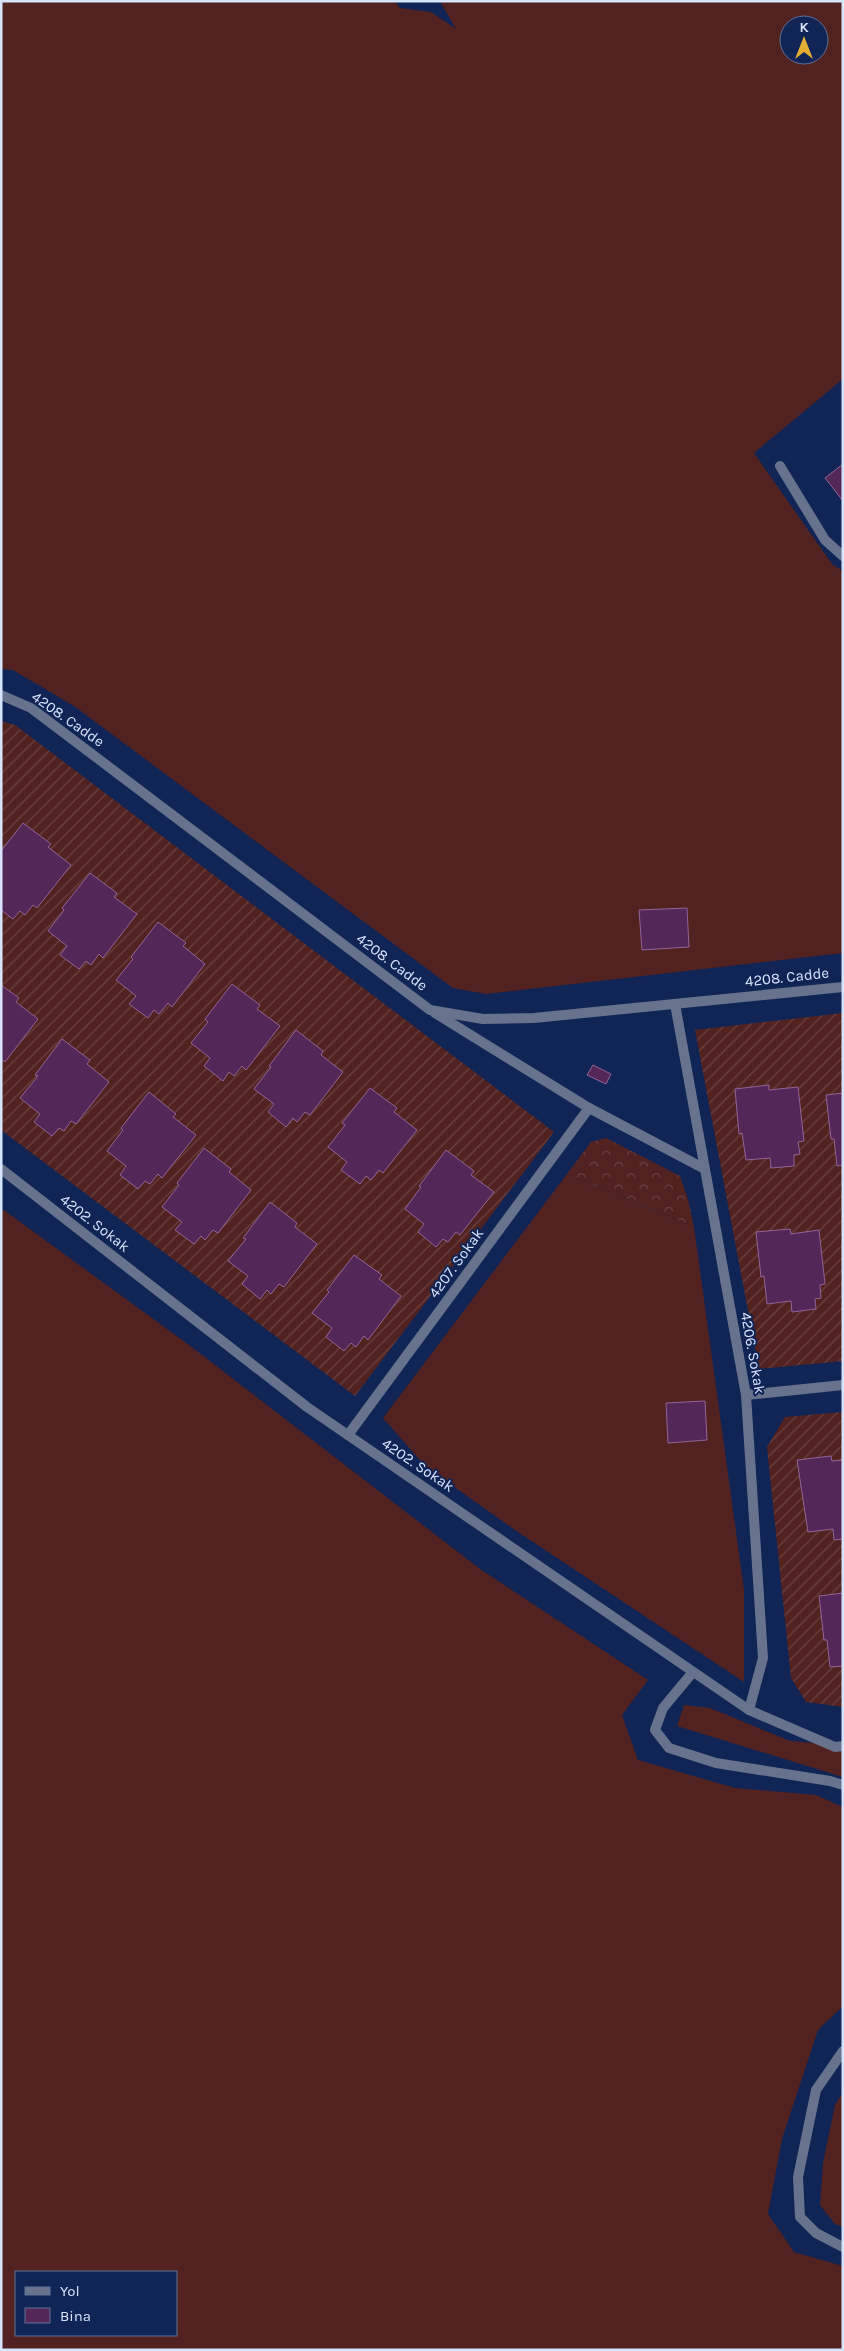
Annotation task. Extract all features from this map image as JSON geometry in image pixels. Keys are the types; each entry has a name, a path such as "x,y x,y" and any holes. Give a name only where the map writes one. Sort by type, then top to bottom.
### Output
{"street":[{"path":"780,466 825,540 843,556"},
{"name":"4208. Cadde","path":"1,694 31,708 430,1010 482,1019 534,1018 843,987"},
{"name":"4206. Sokak","path":"675,1004 703,1168 746,1395 763,1658 749,1710"},
{"path":"430,1010 589,1108 703,1168"},
{"name":"4207. Sokak","path":"348,1435 589,1108"},
{"name":"4202. Sokak","path":"1,1169 307,1407 693,1672 749,1710 835,1747 843,1746"},
{"path":"746,1395 843,1385"},
{"path":"693,1672 663,1708 655,1730 669,1748 716,1763 830,1781 843,1785"},
{"path":"843,2051 816,2090 798,2177 800,2217 816,2233 843,2247"}],"green space":[{"path":"1,1 395,1 400,8 431,12 456,29 440,1 843,1 843,379 754,453 832,564 843,571 843,953 486,994 453,988 74,706 13,670 1,669"},
{"path":"1,721 15,725 554,1132 355,1396 1,1130"},
{"path":"843,1013 843,1361 759,1369 695,1030"},
{"path":"606,1138 680,1176 688,1199 694,1227 567,1174 591,1142"},
{"path":"567,1174 694,1227 744,1590 744,1682 518,1532 426,1467 383,1418"},
{"path":"1,1208 189,1345 480,1569 648,1680 622,1715 638,1760 735,1788 816,1795 843,1807 843,2006 818,2030 782,2139 768,2214 794,2252 843,2266 843,2350 1,2350"},
{"path":"843,1412 843,1707 806,1702 791,1678 767,1447 785,1417"},
{"path":"684,1705 710,1708 790,1741 843,1745 843,1777 677,1726"},
{"path":"843,2092 843,2227 835,2224 820,2205 823,2163 835,2105"}],"building":[{"path":"843,464 843,501 825,478"},
{"path":"23,823 51,844 48,847 71,865 37,908 33,905 25,915 20,911 13,919 1,910 1,851"},
{"path":"90,873 117,893 114,897 137,914 103,958 99,954 91,965 86,961 79,969 60,955 67,946 48,931 64,910 62,908"},
{"path":"687,908 689,947 642,950 639,910"},
{"path":"158,922 186,943 183,946 205,964 172,1007 168,1003 159,1014 154,1010 148,1018 129,1004 136,996 116,980"},
{"path":"232,984 260,1005 257,1009 280,1026 246,1070 242,1066 234,1076 229,1072 223,1081 204,1066 210,1058 191,1043 208,1022 205,1019"},
{"path":"1,985 19,998 16,1002 38,1019 5,1062 1,1059"},
{"path":"296,1030 323,1051 321,1055 343,1072 310,1115 305,1112 297,1122 293,1118 286,1127 268,1112 274,1104 254,1089"},
{"path":"62,1039 90,1060 87,1064 109,1082 76,1124 71,1121 64,1131 59,1128 52,1136 34,1122 40,1114 20,1098 38,1076 35,1075"},
{"path":"593,1065 611,1074 606,1084 587,1075"},
{"path":"769,1085 769,1090 798,1087 804,1141 798,1142 800,1154 794,1155 794,1166 771,1168 770,1158 746,1160 742,1133 739,1134 735,1089"},
{"path":"370,1088 397,1108 394,1112 417,1130 383,1173 379,1170 371,1180 366,1176 360,1184 341,1170 347,1162 328,1147 345,1125 342,1123"},
{"path":"149,1092 176,1114 173,1117 196,1135 162,1178 158,1174 150,1184 145,1181 138,1189 120,1175 126,1166 107,1151 123,1130 121,1128"},
{"path":"843,1093 843,1165 837,1166 834,1139 831,1139 826,1095"},
{"path":"204,1148 231,1169 229,1172 251,1190 218,1233 213,1230 205,1240 201,1236 194,1244 175,1230 182,1222 162,1207 179,1185 177,1183"},
{"path":"446,1150 474,1171 471,1175 494,1192 460,1235 456,1232 448,1242 443,1239 436,1247 418,1232 424,1224 405,1209 421,1187 419,1186"},
{"path":"270,1202 297,1223 295,1227 317,1244 284,1287 279,1284 271,1294 267,1290 260,1299 242,1284 248,1276 228,1261 246,1239 243,1238"},
{"path":"790,1229 791,1234 819,1230 825,1284 820,1285 821,1298 815,1299 816,1309 792,1312 791,1301 767,1304 764,1276 761,1277 756,1232"},
{"path":"354,1255 382,1275 379,1279 401,1296 368,1340 364,1336 356,1347 351,1343 344,1351 326,1337 332,1328 312,1313"},
{"path":"705,1401 707,1440 668,1443 666,1403"},
{"path":"831,1456 832,1461 843,1460 843,1539 834,1540 833,1529 808,1532 797,1460"},
{"path":"843,1593 843,1666 830,1667 827,1640 824,1640 819,1596"}]}
